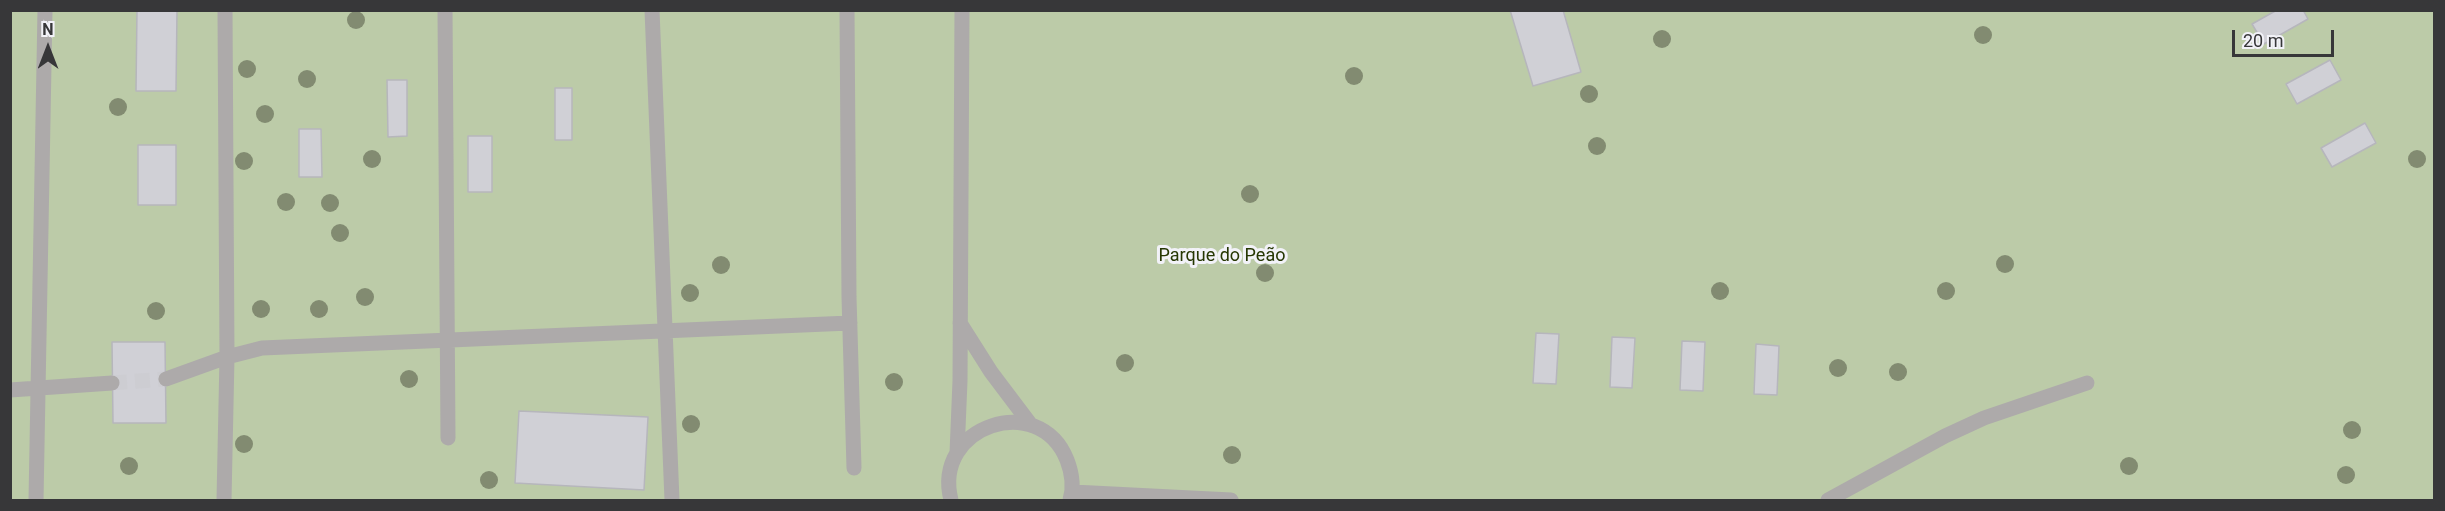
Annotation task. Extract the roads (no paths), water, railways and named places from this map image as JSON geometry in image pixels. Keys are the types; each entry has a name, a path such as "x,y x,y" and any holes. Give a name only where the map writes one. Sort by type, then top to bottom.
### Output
{"street":[{"path":"36,501 36,388 43,208 45,10"},
{"path":"224,501 227,357 225,10"},
{"path":"445,10 448,438"},
{"path":"652,10 672,501"},
{"path":"847,10 854,468"},
{"path":"957,453 962,10"},
{"path":"166,379 227,357 262,348 850,323"},
{"path":"960,323 991,372 1031,425"},
{"path":"10,390 112,383"},
{"path":"1828,501 1945,436 1984,418 2086,383"},
{"path":"951,501 950,471 957,453 970,436 989,426 1010,422 1031,425 1050,435 1064,451 1071,471 1071,496 1231,501"}],"tunnel":[{"path":"112,383 166,379"}],"park label":[{"name":"Parque do Peão","path":"1222,256"}]}
